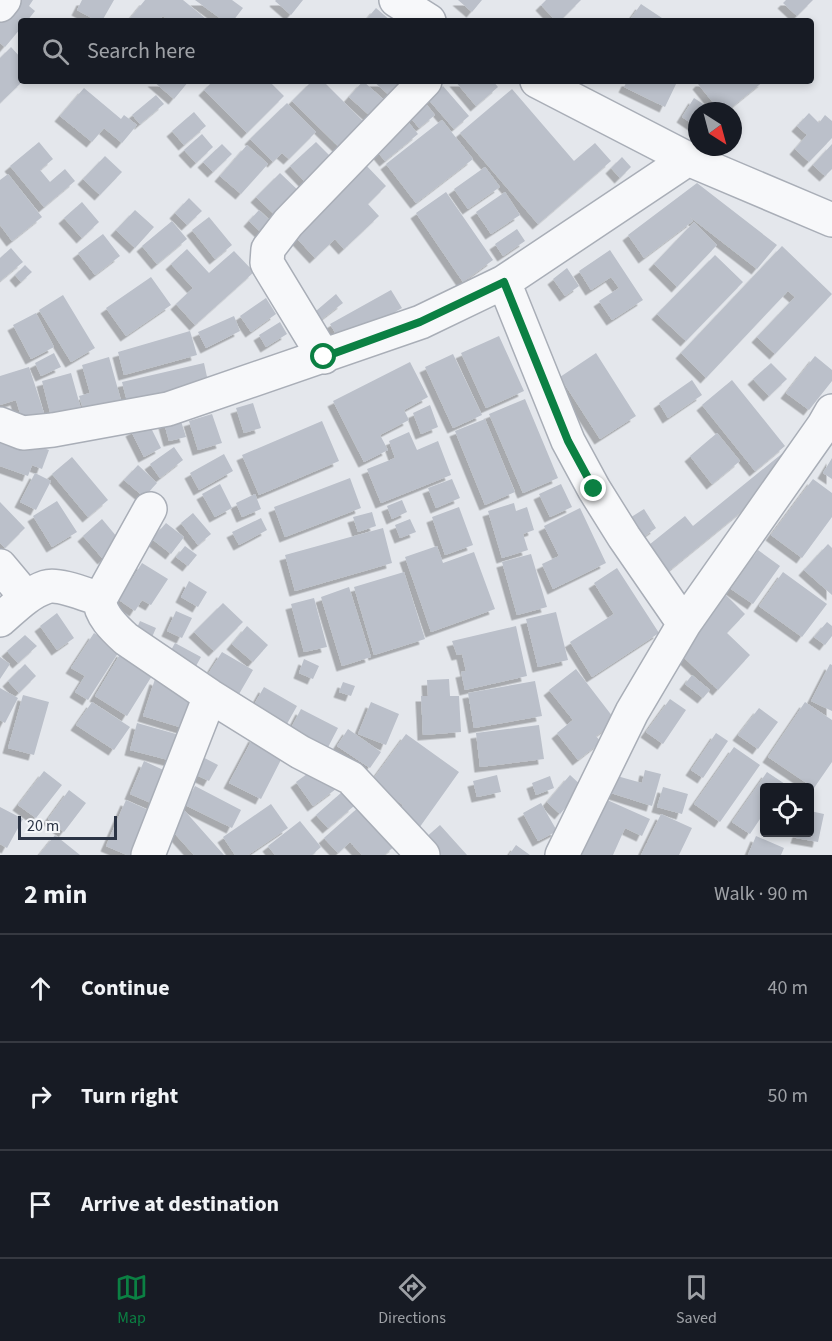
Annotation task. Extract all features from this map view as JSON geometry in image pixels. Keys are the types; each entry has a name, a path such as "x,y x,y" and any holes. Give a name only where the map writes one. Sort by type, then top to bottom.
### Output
{"street":[{"path":"0,5 4,0"},
{"path":"396,0 424,18"},
{"path":"324,357 267,263 268,249 288,223 422,84"},
{"path":"543,84 688,159 832,220"},
{"path":"0,424 23,433 53,430 168,409 420,322 504,282 688,159"},
{"path":"504,282 568,441 624,537 684,624"},
{"path":"562,855 632,712 684,624 824,426 832,411"},
{"path":"150,509 100,599 100,605 113,628 210,696 300,752 351,778 423,855"},
{"path":"0,566 26,597"},
{"path":"0,620 26,597 47,586 67,589 100,599"},
{"path":"148,855 210,696"}],"building":[{"path":"18,0 33,0 29,6 35,11 29,18 18,18 18,32 5,47 0,43 0,21"},
{"path":"82,0 114,0 104,18 92,18 77,10"},
{"path":"145,0 183,0 205,18 165,18 163,16 161,18 130,18"},
{"path":"195,0 232,0 243,8 235,18 220,18"},
{"path":"276,0 303,0 291,15"},
{"path":"458,0 482,0 472,12"},
{"path":"546,0 581,0 563,18 553,18 541,5"},
{"path":"786,0 813,0 797,16 783,3"},
{"path":"641,4 662,18 631,18"},
{"path":"376,8 388,18 368,18"},
{"path":"11,47 18,55 18,84 20,84 0,103 0,58"},
{"path":"156,84 186,84 174,99"},
{"path":"210,84 272,84 284,96 247,133 204,90"},
{"path":"309,84 326,84 368,126 343,151 292,101"},
{"path":"360,84 366,84 383,99 369,115 349,97"},
{"path":"376,84 412,84 397,102"},
{"path":"458,84 496,84 498,87 476,106"},
{"path":"626,84 676,84 665,107 624,87"},
{"path":"698,84 760,84 738,102 713,102"},
{"path":"443,86 469,116 454,129 428,99"},
{"path":"84,88 121,119 124,115 137,125 122,143 104,128 92,142 60,116"},
{"path":"512,89 574,161 595,143 611,161 538,224 460,133"},
{"path":"156,95 164,104 140,124 132,115"},
{"path":"422,99 435,115 419,128 406,112"},
{"path":"287,103 316,132 289,159 282,153 273,162 250,139"},
{"path":"688,108 688,121 682,117"},
{"path":"194,112 206,126 184,145 172,131"},
{"path":"809,113 819,123 825,115 832,121 832,138 809,162 795,149 807,135 797,126"},
{"path":"404,117 418,134 385,161 371,144"},
{"path":"442,120 473,159 416,203 386,164"},
{"path":"202,134 213,147 196,163 184,150"},
{"path":"39,142 53,159 40,170 50,182 65,169 75,181 44,207 10,166"},
{"path":"316,142 335,161 309,186 290,166"},
{"path":"222,144 232,154 213,172 203,162"},
{"path":"832,144 832,169 825,176 813,165"},
{"path":"247,145 268,164 241,194 220,176"},
{"path":"105,156 122,172 100,195 83,179"},
{"path":"622,157 631,167 620,178 611,168"},
{"path":"362,161 386,186 368,204 379,216 344,249 335,239 315,258 289,230"},
{"path":"485,167 500,187 468,209 454,189"},
{"path":"280,173 302,194 278,218 256,197"},
{"path":"8,174 42,217 12,241 0,225 0,180"},
{"path":"697,183 777,245 757,269 690,217 693,221 644,258 628,235"},
{"path":"446,192 493,260 463,282 416,213"},
{"path":"505,192 520,215 491,234 476,212"},
{"path":"189,198 202,211 187,225 175,213"},
{"path":"82,202 99,222 82,238 64,218"},
{"path":"135,210 154,227 135,248 116,230"},
{"path":"259,210 275,225 265,236 249,221"},
{"path":"209,217 232,245 215,259 192,230"},
{"path":"172,221 187,239 157,264 142,246"},
{"path":"694,222 717,245 677,287 654,264"},
{"path":"517,229 525,241 503,256 495,244"},
{"path":"103,234 120,256 95,275 78,253"},
{"path":"782,246 832,294 775,354 757,337 795,297 788,291 706,378 681,353"},
{"path":"11,248 23,262 0,281 0,258"},
{"path":"187,249 209,273 234,251 254,272 195,325 176,304 193,288 171,264"},
{"path":"610,250 643,300 612,320 599,301 619,288 611,277 591,290 579,271"},
{"path":"715,255 743,282 686,341 657,314"},
{"path":"25,265 32,272 21,282 15,275"},
{"path":"567,268 579,286 565,296 553,279"},
{"path":"151,277 171,305 126,336 106,308"},
{"path":"391,290 402,308 341,343 330,324"},
{"path":"336,294 343,303 322,319 316,311"},
{"path":"63,295 95,348 71,362 39,310"},
{"path":"266,298 276,314 251,332 240,316"},
{"path":"36,313 54,347 31,359 13,325"},
{"path":"234,316 240,331 206,348 198,332"},
{"path":"280,322 287,334 266,347 259,335"},
{"path":"190,331 197,355 124,375 118,352"},
{"path":"499,336 524,391 486,408 461,353"},
{"path":"54,353 61,367 41,376 35,363"},
{"path":"596,353 636,416 600,439 560,377"},
{"path":"453,354 482,415 453,428 425,367"},
{"path":"815,356 832,370 832,381 809,410 786,393"},
{"path":"109,357 122,404 85,415 79,396 90,393 82,365"},
{"path":"410,362 428,397 404,410 409,420 380,435 388,450 364,462 333,401"},
{"path":"204,363 209,386 128,405 122,382"},
{"path":"771,363 787,379 769,396 753,379"},
{"path":"29,367 46,419 24,426 16,400 0,405 0,376"},
{"path":"71,373 83,416 53,424 42,381"},
{"path":"692,380 702,395 668,418 659,403"},
{"path":"732,380 785,446 755,471 702,405"},
{"path":"525,399 558,478 523,493 489,414"},
{"path":"253,403 261,428 244,433 236,408"},
{"path":"430,405 438,427 421,434 413,413"},
{"path":"212,414 222,443 198,450 189,421"},
{"path":"180,418 186,437 169,441 164,423"},
{"path":"485,419 515,492 485,505 455,431"},
{"path":"322,421 339,461 259,495 242,455"},
{"path":"148,422 161,448 144,457 131,431"},
{"path":"0,432 49,450 42,469 32,465 28,476 0,466"},
{"path":"409,432 417,450 438,441 451,475 381,503 367,469 395,458 389,441"},
{"path":"717,433 740,461 712,484 690,456"},
{"path":"174,447 183,460 160,478 150,464"},
{"path":"784,452 780,480 665,574 644,549 685,516 693,526"},
{"path":"224,454 233,471 199,490 190,473"},
{"path":"72,457 108,500 88,517 52,474"},
{"path":"832,458 832,479 823,473"},
{"path":"138,465 157,483 144,497 124,480"},
{"path":"35,473 51,481 36,510 20,502"},
{"path":"350,478 361,508 285,537 274,507"},
{"path":"452,479 460,498 436,508 428,488"},
{"path":"813,479 832,493 832,517 802,558 771,535"},
{"path":"220,484 232,508 215,517 202,494"},
{"path":"561,484 572,507 550,517 539,494"},
{"path":"255,494 261,509 242,517 236,503"},
{"path":"402,500 407,512 392,519 387,506"},
{"path":"57,501 77,532 52,547 33,516"},
{"path":"0,502 25,528 5,548 0,543"},
{"path":"514,503 516,511 527,507 534,530 523,534 528,550 502,558 488,511"},
{"path":"459,507 473,545 445,555 432,517"},
{"path":"580,508 606,563 553,589 542,564 559,556 544,526"},
{"path":"644,509 656,528 638,541 625,521"},
{"path":"372,512 376,526 358,532 353,517"},
{"path":"193,513 211,534 198,545 181,523"},
{"path":"261,518 267,530 239,545 232,532"},
{"path":"102,519 122,543 103,559 83,536"},
{"path":"410,519 416,532 400,538 395,525"},
{"path":"166,523 184,537 171,554 152,539"},
{"path":"383,528 392,563 295,591 285,555"},
{"path":"828,544 832,548 832,595 804,570"},
{"path":"185,546 197,555 188,566 176,557"},
{"path":"437,546 443,563 474,552 495,609 431,632 405,557"},
{"path":"758,550 780,566 753,604 731,589"},
{"path":"531,554 547,607 517,615 502,562"},
{"path":"142,563 168,579 151,605 142,600 135,611 119,600"},
{"path":"617,568 659,633 592,677 570,642 614,614 594,583"},
{"path":"404,572 425,639 374,655 354,587"},
{"path":"783,572 827,604 802,637 759,606"},
{"path":"189,581 207,592 198,607 181,597"},
{"path":"349,587 371,657 342,666 321,597"},
{"path":"726,595 745,614 727,633 750,655 718,690 676,650"},
{"path":"314,598 327,647 304,652 291,604"},
{"path":"223,603 243,622 214,651 194,632"},
{"path":"176,611 192,618 182,638 167,631"},
{"path":"556,612 568,660 538,667 526,619"},
{"path":"57,613 74,638 57,650 40,626"},
{"path":"140,621 156,628 149,644 133,637"},
{"path":"827,622 832,626 832,636 825,645 814,637"},
{"path":"247,626 268,645 253,662 232,644"},
{"path":"516,626 527,676 465,690 461,672 466,671 462,654 457,655 452,641"},
{"path":"94,633 120,650 88,700 75,692 85,676 71,668"},
{"path":"25,635 37,646 18,663 7,651"},
{"path":"175,643 201,657 191,675 165,661"},
{"path":"122,651 155,671 127,716 95,696"},
{"path":"222,652 253,670 235,701 203,682"},
{"path":"0,657 10,664 0,679"},
{"path":"304,659 319,666 313,679 299,673"},
{"path":"25,664 36,676 19,693 8,681"},
{"path":"830,664 832,665 832,711 811,701"},
{"path":"576,669 616,721 596,736 601,742 578,760 557,733 573,720 549,690"},
{"path":"692,675 710,690 703,698 685,684"},
{"path":"155,679 198,693 186,729 143,716"},
{"path":"449,679 450,696 459,696 461,732 423,735 421,696 428,696 427,680"},
{"path":"535,681 542,716 474,728 468,693"},
{"path":"343,682 355,686 351,696 339,692"},
{"path":"264,687 297,706 283,731 250,712"},
{"path":"0,688 18,698 5,723 0,720"},
{"path":"23,695 49,702 34,755 8,748"},
{"path":"670,699 686,710 663,744 646,732"},
{"path":"92,702 130,727 114,750 76,725"},
{"path":"371,702 399,714 386,745 358,734"},
{"path":"805,702 832,720 832,762 814,788 814,783 807,783 768,757"},
{"path":"759,708 778,722 758,749 738,735"},
{"path":"301,709 338,728 324,755 287,736"},
{"path":"137,723 183,736 176,762 130,750"},
{"path":"539,725 544,759 480,767 476,733"},
{"path":"348,729 381,752 370,768 337,746"},
{"path":"716,733 728,741 703,778 691,770"},
{"path":"406,734 459,772 417,831 395,816 403,805 371,782"},
{"path":"254,736 285,752 261,799 229,783"},
{"path":"734,747 760,765 720,822 694,804"},
{"path":"195,753 218,765 209,781 186,770"},
{"path":"144,761 172,774 158,806 130,794"},
{"path":"318,766 336,789 313,806 296,782"},
{"path":"645,770 661,774 652,806 611,793 617,776 642,783"},
{"path":"44,771 62,785 36,818 18,805"},
{"path":"767,772 784,783 760,783 760,819 750,834 732,822"},
{"path":"497,775 501,792 477,797 473,781"},
{"path":"570,775 583,787 560,814 547,802"},
{"path":"550,776 554,788 536,795 532,783"},
{"path":"195,786 241,810 232,828 185,805"},
{"path":"663,787 688,794 682,814 657,807"},
{"path":"69,790 86,803 64,832 48,819"},
{"path":"342,792 354,806 328,828 316,815"},
{"path":"605,799 650,819 642,836 625,828 613,855 579,855"},
{"path":"126,800 155,813 136,855 127,855 106,846"},
{"path":"541,803 557,831 538,841 523,813"},
{"path":"271,804 288,828 248,855 235,855 223,837"},
{"path":"360,806 395,846 384,855 362,855 350,842 338,853 324,838"},
{"path":"0,807 23,819 7,848 0,844"},
{"path":"184,810 224,855 194,855 167,825"},
{"path":"814,812 824,814 818,842 796,838 814,837"},
{"path":"661,814 692,828 679,855 641,855"},
{"path":"300,821 321,847 312,855 275,855 268,846"},
{"path":"440,825 467,855 436,855 423,840"},
{"path":"55,835 80,855 39,855"},
{"path":"756,836 784,848 781,855 748,855"},
{"path":"516,845 530,855 509,855"}],"route":[{"path":"324,357 420,322 504,282 568,441 594,489"}]}
